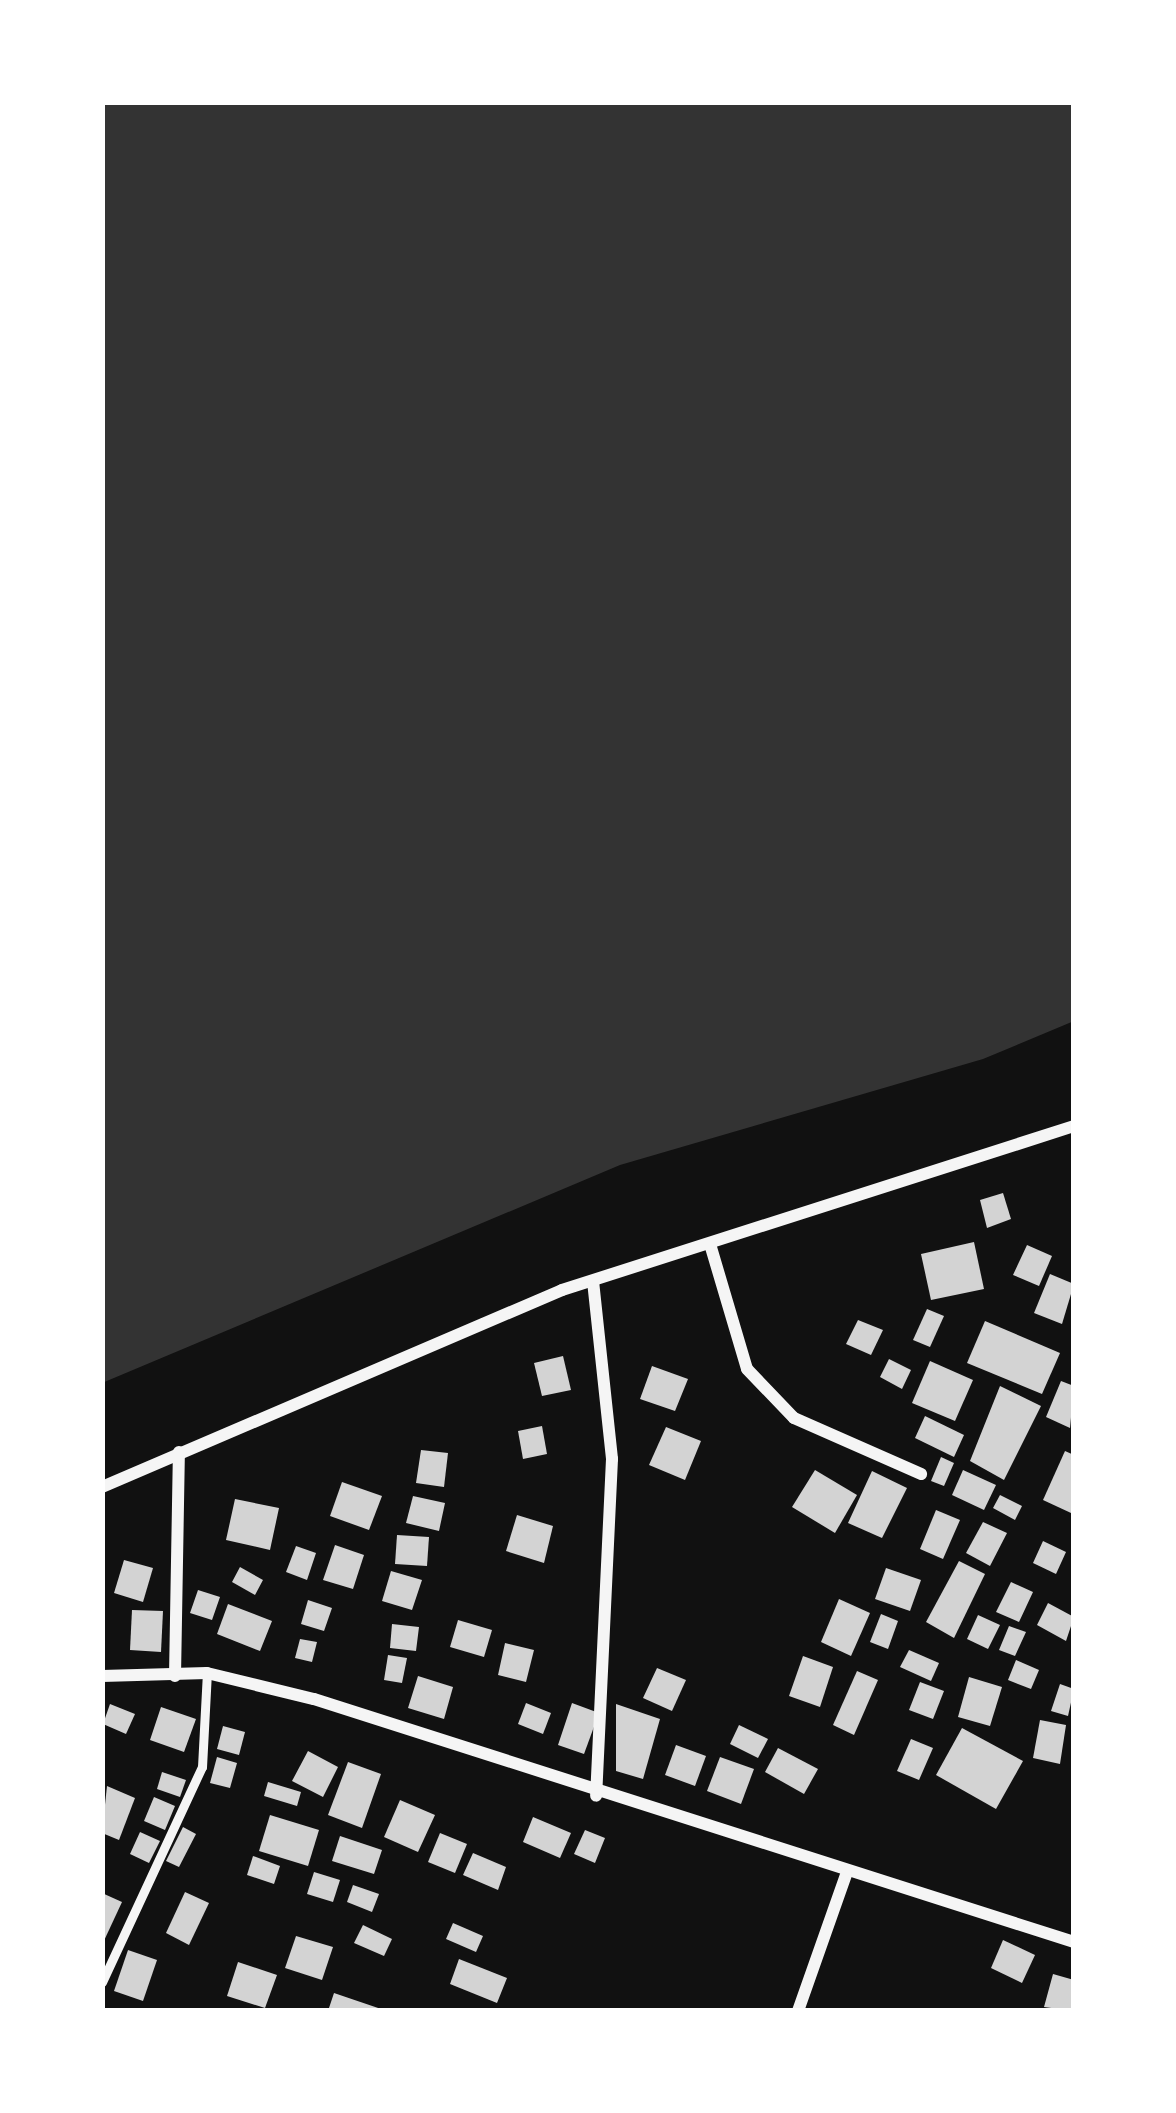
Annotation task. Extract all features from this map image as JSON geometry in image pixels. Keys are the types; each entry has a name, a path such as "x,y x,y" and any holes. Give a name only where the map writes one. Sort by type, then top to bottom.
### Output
{"street":[{"path":"102,1487 593,1281 1074,1127"},
{"path":"710,1244 747,1369 794,1418 922,1474"},
{"path":"593,1281 612,1459 596,1796"},
{"path":"175,1676 179,1452"},
{"path":"102,1676 208,1673 846,1875 1074,1942"},
{"path":"798,2011 846,1875"}],"lane":[{"path":"102,1982 202,1767 208,1673"}],"shaded area":[{"path":"102,102 1074,102 1074,1021 983,1059 620,1165 102,1383"}],"building":[{"path":"1003,1193 1011,1219 987,1228 980,1200"},
{"path":"974,1242 984,1289 931,1300 921,1254"},
{"path":"1027,1245 1052,1256 1039,1286 1013,1275"},
{"path":"1050,1274 1074,1284 1062,1324 1034,1313"},
{"path":"927,1309 944,1316 930,1347 913,1340"},
{"path":"858,1320 883,1330 871,1355 846,1344"},
{"path":"985,1321 1060,1353 1042,1394 967,1363"},
{"path":"563,1356 571,1390 542,1396 534,1363"},
{"path":"889,1359 911,1370 902,1389 880,1377"},
{"path":"930,1361 973,1380 955,1421 912,1403"},
{"path":"652,1366 688,1379 675,1411 640,1399"},
{"path":"1061,1381 1074,1386 1070,1428 1046,1417"},
{"path":"1000,1386 1041,1406 1004,1480 970,1461"},
{"path":"925,1416 964,1435 954,1457 915,1438"},
{"path":"542,1426 547,1454 523,1459 518,1431"},
{"path":"666,1427 701,1441 685,1480 649,1465"},
{"path":"421,1450 448,1453 444,1487 416,1483"},
{"path":"1065,1451 1074,1455 1071,1513 1043,1500"},
{"path":"941,1457 954,1463 944,1486 931,1481"},
{"path":"815,1470 857,1495 835,1533 792,1507"},
{"path":"963,1470 996,1485 984,1510 952,1495"},
{"path":"872,1471 907,1488 882,1538 848,1523"},
{"path":"342,1482 382,1496 369,1530 330,1516"},
{"path":"1000,1495 1022,1506 1015,1520 993,1508"},
{"path":"413,1496 445,1503 439,1531 406,1523"},
{"path":"235,1499 279,1508 270,1550 226,1540"},
{"path":"936,1510 960,1520 943,1559 920,1549"},
{"path":"517,1515 553,1526 544,1563 506,1551"},
{"path":"983,1522 1007,1533 990,1566 966,1553"},
{"path":"397,1535 429,1537 427,1566 395,1564"},
{"path":"1043,1541 1066,1552 1056,1574 1033,1563"},
{"path":"335,1545 364,1555 353,1589 323,1580"},
{"path":"296,1546 316,1553 307,1580 286,1572"},
{"path":"124,1560 153,1568 143,1602 114,1593"},
{"path":"959,1561 985,1574 954,1638 926,1622"},
{"path":"240,1567 263,1580 255,1595 232,1582"},
{"path":"886,1568 921,1580 910,1611 875,1599"},
{"path":"391,1571 422,1580 412,1610 382,1601"},
{"path":"1011,1582 1033,1592 1019,1622 996,1612"},
{"path":"198,1590 220,1597 212,1620 190,1613"},
{"path":"839,1599 870,1613 851,1656 821,1642"},
{"path":"308,1600 332,1608 324,1631 301,1624"},
{"path":"1048,1603 1074,1617 1066,1641 1037,1625"},
{"path":"228,1604 272,1621 260,1651 217,1634"},
{"path":"132,1610 163,1611 161,1652 130,1650"},
{"path":"881,1614 898,1621 888,1649 870,1642"},
{"path":"978,1615 1000,1625 988,1649 967,1639"},
{"path":"458,1620 492,1630 484,1657 450,1647"},
{"path":"392,1624 419,1627 416,1651 390,1648"},
{"path":"1009,1626 1026,1632 1015,1656 999,1650"},
{"path":"300,1639 317,1642 312,1662 295,1658"},
{"path":"505,1643 534,1650 526,1682 498,1675"},
{"path":"909,1650 939,1663 931,1681 900,1667"},
{"path":"388,1655 407,1658 402,1683 384,1680"},
{"path":"803,1656 833,1667 820,1707 789,1696"},
{"path":"1016,1660 1039,1670 1031,1689 1008,1680"},
{"path":"657,1668 686,1680 672,1711 643,1698"},
{"path":"857,1671 878,1680 854,1735 833,1725"},
{"path":"418,1676 453,1687 444,1719 408,1708"},
{"path":"969,1677 1002,1687 990,1726 958,1717"},
{"path":"920,1682 944,1691 933,1719 909,1710"},
{"path":"1060,1684 1074,1689 1068,1716 1051,1711"},
{"path":"526,1703 551,1713 543,1734 518,1724"},
{"path":"572,1703 599,1713 584,1754 558,1745"},
{"path":"110,1704 135,1714 126,1734 103,1724"},
{"path":"616,1704 660,1719 643,1779 616,1771"},
{"path":"161,1707 196,1719 184,1752 150,1740"},
{"path":"1040,1720 1066,1725 1060,1764 1033,1758"},
{"path":"739,1725 768,1739 758,1758 730,1744"},
{"path":"223,1726 245,1732 239,1755 217,1749"},
{"path":"962,1728 1023,1761 996,1809 936,1775"},
{"path":"911,1739 933,1748 919,1780 897,1771"},
{"path":"676,1745 706,1756 695,1786 665,1775"},
{"path":"778,1748 818,1769 804,1794 765,1772"},
{"path":"308,1751 338,1767 323,1797 292,1781"},
{"path":"217,1757 237,1763 230,1788 210,1783"},
{"path":"720,1757 754,1769 741,1804 707,1791"},
{"path":"348,1762 381,1774 362,1828 328,1815"},
{"path":"162,1772 186,1780 180,1797 157,1789"},
{"path":"268,1782 301,1792 297,1806 264,1796"},
{"path":"107,1786 135,1798 119,1840 102,1833"},
{"path":"154,1797 175,1806 165,1830 144,1821"},
{"path":"400,1800 435,1815 418,1852 384,1837"},
{"path":"270,1815 319,1830 308,1866 259,1851"},
{"path":"533,1817 571,1833 560,1858 523,1842"},
{"path":"183,1827 196,1834 179,1867 166,1861"},
{"path":"585,1830 605,1838 595,1863 574,1854"},
{"path":"140,1832 160,1841 149,1863 130,1854"},
{"path":"440,1833 467,1844 455,1873 428,1862"},
{"path":"340,1836 382,1850 374,1874 332,1861"},
{"path":"473,1853 506,1867 498,1890 463,1875"},
{"path":"253,1856 280,1866 274,1884 247,1875"},
{"path":"314,1872 340,1880 333,1902 307,1894"},
{"path":"353,1885 379,1894 372,1912 347,1902"},
{"path":"185,1892 209,1903 189,1945 166,1933"},
{"path":"102,1893 122,1902 102,1945"},
{"path":"453,1923 483,1936 476,1952 446,1939"},
{"path":"363,1925 392,1939 384,1956 354,1943"},
{"path":"296,1936 333,1947 322,1980 285,1968"},
{"path":"1003,1940 1035,1955 1022,1983 991,1968"},
{"path":"128,1950 157,1960 143,2001 114,1991"},
{"path":"459,1959 507,1978 497,2003 450,1984"},
{"path":"238,1962 277,1975 265,2008 227,1996"},
{"path":"1053,1974 1074,1980 1073,2011 1044,2007"},
{"path":"334,1993 384,2010 384,2011 328,2011"}]}
